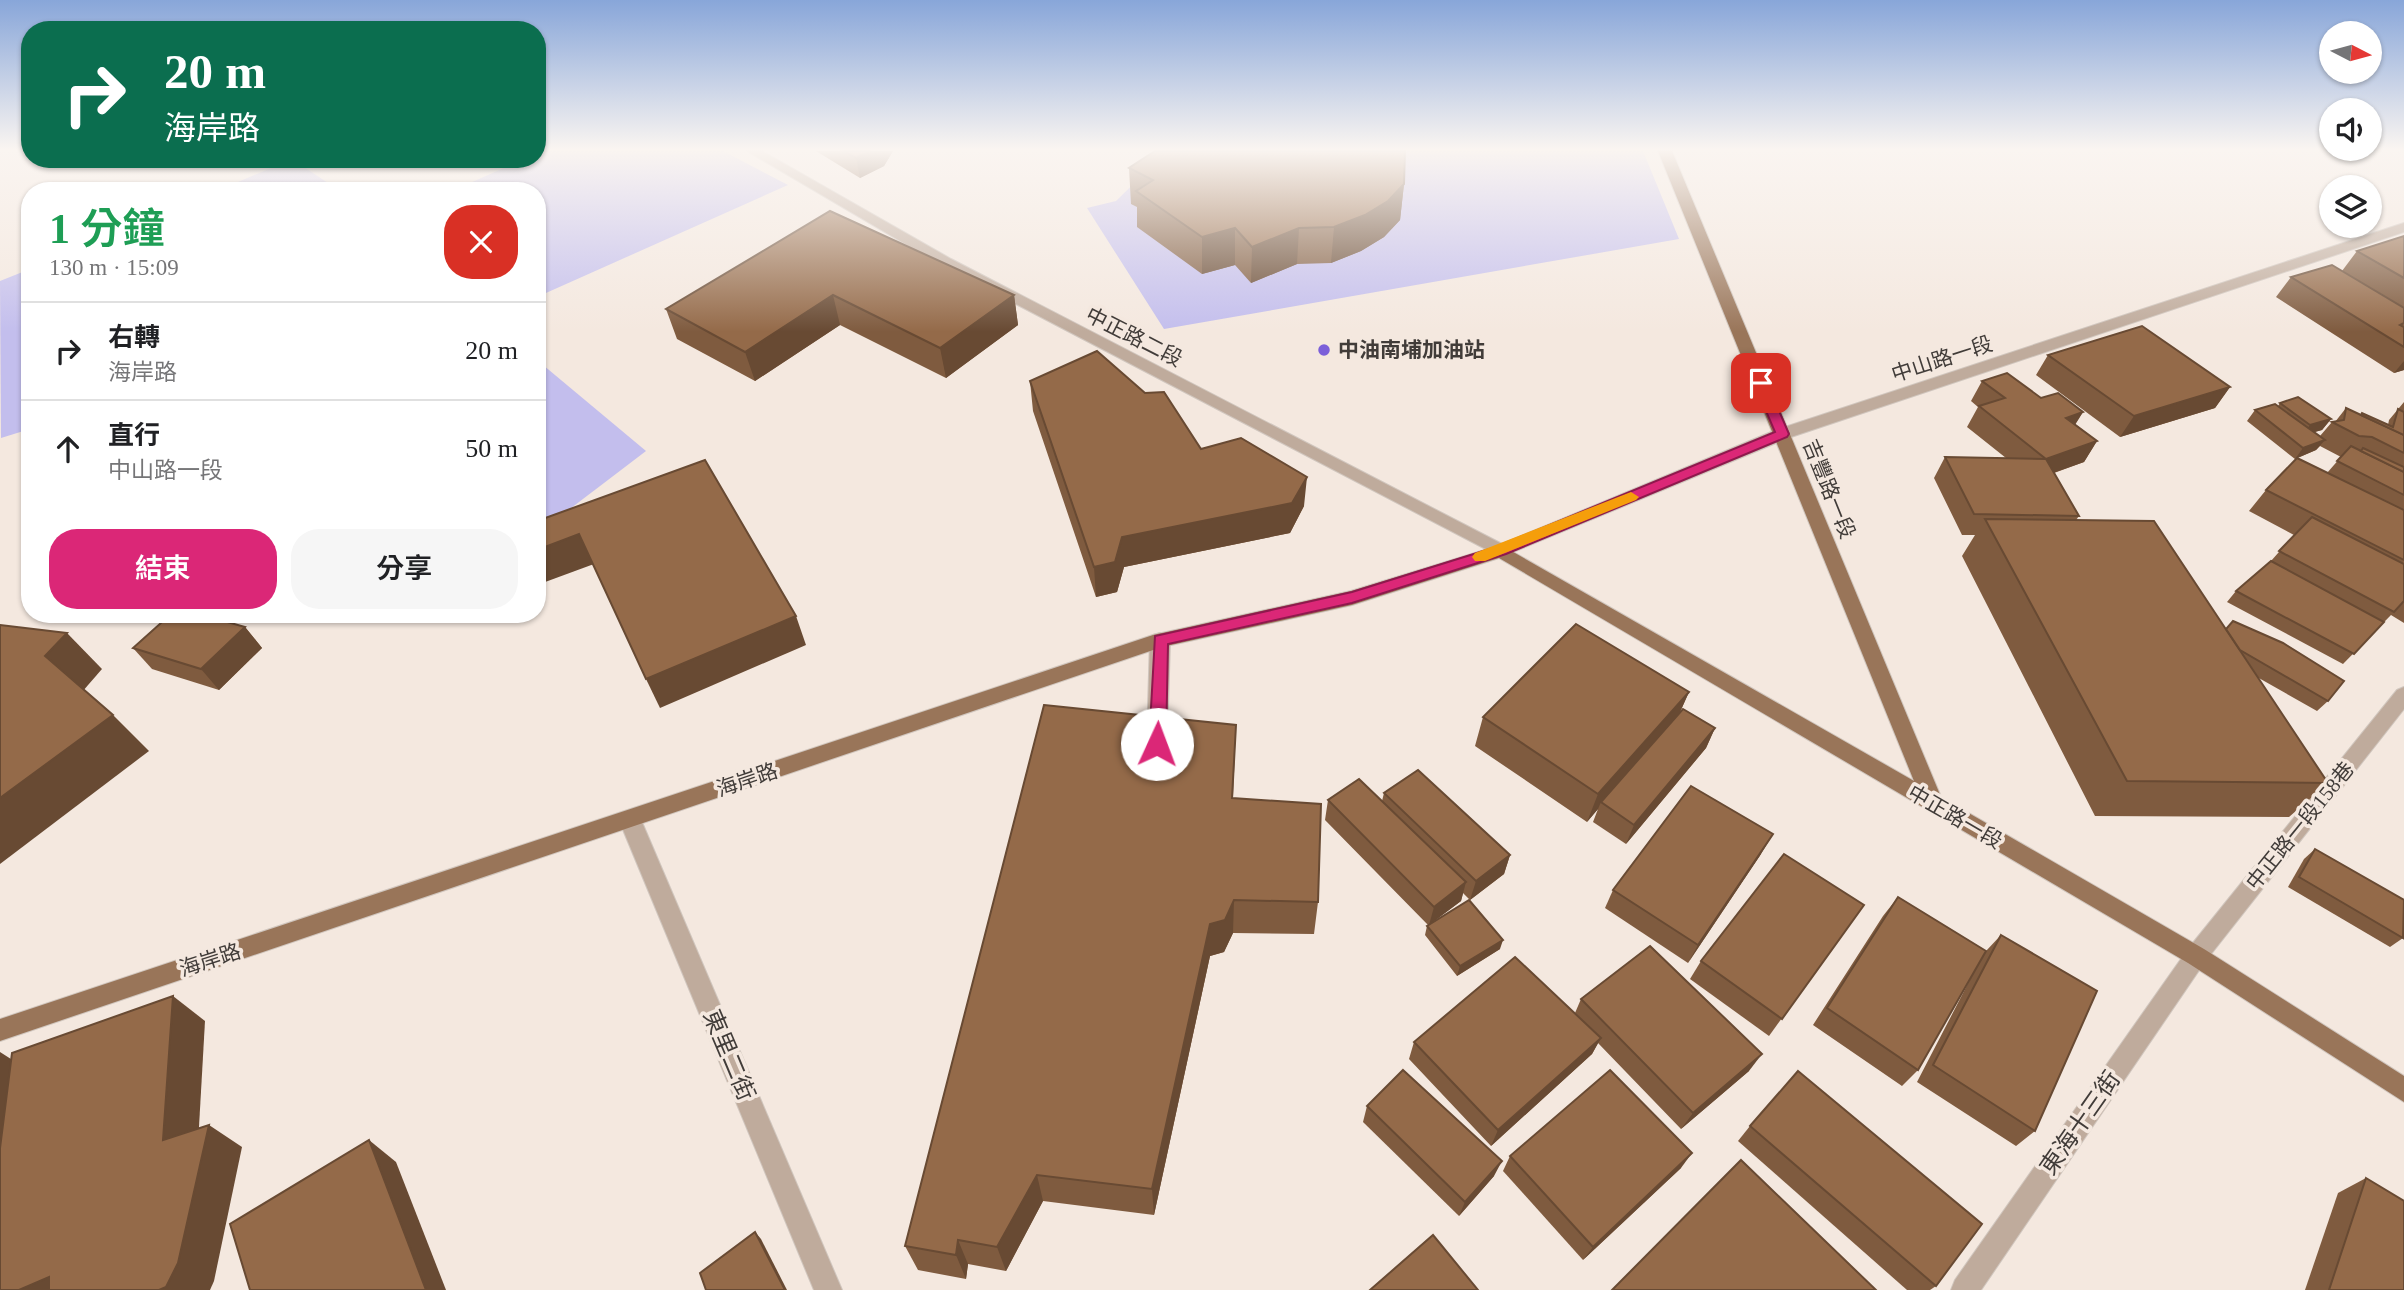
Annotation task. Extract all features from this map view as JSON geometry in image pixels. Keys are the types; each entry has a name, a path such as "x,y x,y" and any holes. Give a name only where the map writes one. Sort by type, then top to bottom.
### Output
{"main road":[{"name":"吉豐路一段","path":"1690,211 1934,805"},
{"name":"海岸路","path":"0,1030 1160,640 1352,598 1501,551"},
{"name":"中正路一段","path":"1501,551 2196,956 2404,1090"}],"street":[{"name":"中正路二段","path":"858,211 946,262 1501,551"},
{"name":"中山路一段","path":"1501,551 1782,434 2404,227"},
{"path":"1157,744 1160,640"},
{"name":"中正路一段158巷","path":"2196,956 2404,695"},
{"name":"東里二街","path":"630,820 828,1290"},
{"name":"東海十三街","path":"1965,1290 2196,956"}],"shaded area":[{"path":"546,211 729,211 546,293"},
{"path":"1089,211 1668,211 1679,239 1164,329"},
{"path":"21,273 21,432 1,438 0,281"},
{"path":"546,368 646,451 546,527"}],"building":[{"path":"830,211 1014,295 940,348 833,295 745,352 666,309"},
{"path":"1165,211 1371,211 1334,227 1299,228 1252,247 1235,228 1202,237"},
{"path":"2404,236 2404,278 2357,251"},
{"path":"2332,265 2404,308 2404,323 2400,325 2404,327 2404,347 2291,277"},
{"path":"2142,326 2230,387 2134,416 2048,355"},
{"path":"1097,351 1145,393 1164,392 1201,449 1241,438 1307,477 1292,503 1122,537 1115,562 1094,567 1030,381"},
{"path":"2007,373 2041,398 2058,393 2083,412 2066,418 2097,441 2046,459 1979,406 2005,398 1982,381"},
{"path":"2298,397 2331,419 2310,425 2280,403"},
{"path":"2275,404 2325,440 2303,448 2255,410"},
{"path":"2346,408 2404,435 2404,453 2372,437 2359,436 2332,422 2344,420"},
{"path":"2398,409 2404,412 2404,435 2361,415 2362,413 2393,427"},
{"path":"2351,446 2404,472 2404,495 2337,461"},
{"path":"2363,448 2404,467 2404,472 2361,451"},
{"path":"1945,457 2046,459 2079,516 1974,514"},
{"path":"2297,458 2404,510 2404,560 2266,490"},
{"path":"705,460 796,616 646,679 579,534 546,547 546,518"},
{"path":"2312,517 2404,564 2404,601 2394,612 2279,551"},
{"path":"1985,519 2154,521 2328,783 2127,781"},
{"path":"2271,561 2384,622 2354,654 2236,591"},
{"path":"2233,621 2283,643 2344,681 2328,701 2240,650 2226,629"},
{"path":"161,623 231,623 245,627 201,669 133,648"},
{"path":"1576,624 1689,692 1598,794 1483,717"},
{"path":"0,625 67,633 45,656 113,715 0,798"},
{"path":"1044,705 1236,725 1232,798 1321,804 1318,902 1234,900 1225,920 1210,924 1152,1189 1037,1175 997,1247 958,1240 956,1255 905,1246"},
{"path":"1683,709 1715,728 1634,825 1601,802"},
{"path":"1418,770 1510,855 1476,881 1384,793"},
{"path":"1359,779 1466,882 1434,907 1328,800"},
{"path":"1691,786 1773,834 1698,945 1613,890"},
{"path":"2315,849 2404,900 2403,938 2299,877"},
{"path":"1784,854 1864,905 1782,1019 1701,961"},
{"path":"1898,897 1986,951 1918,1070 1827,1008"},
{"path":"1469,900 1503,940 1460,966 1427,926"},
{"path":"2001,935 2097,991 2035,1131 1933,1065"},
{"path":"1650,946 1762,1054 1693,1113 1581,999"},
{"path":"1515,957 1601,1038 1498,1130 1414,1042"},
{"path":"173,996 163,1140 209,1125 178,1263 166,1287 159,1290 49,1290 49,1277 19,1290 0,1290 0,1148 12,1053"},
{"path":"1403,1070 1502,1161 1465,1202 1367,1106"},
{"path":"1610,1070 1692,1153 1593,1247 1510,1156"},
{"path":"1798,1071 1982,1224 1936,1286 1750,1126"},
{"path":"369,1140 426,1290 250,1290 230,1224"},
{"path":"1741,1160 1876,1290 1612,1290"},
{"path":"2366,1178 2404,1201 2404,1290 2329,1290"},
{"path":"755,1232 785,1290 706,1290 700,1273"},
{"path":"1433,1235 1478,1290 1370,1290"}],"slow traffic":[{"path":"1480,557 1501,551 1631,497"}],"place":[{"name":"中油南埔加油站","path":"1324,350"}],"route":[{"path":"1157,744 1160,640 1352,598 1501,551 1782,434 1761,383"}]}
